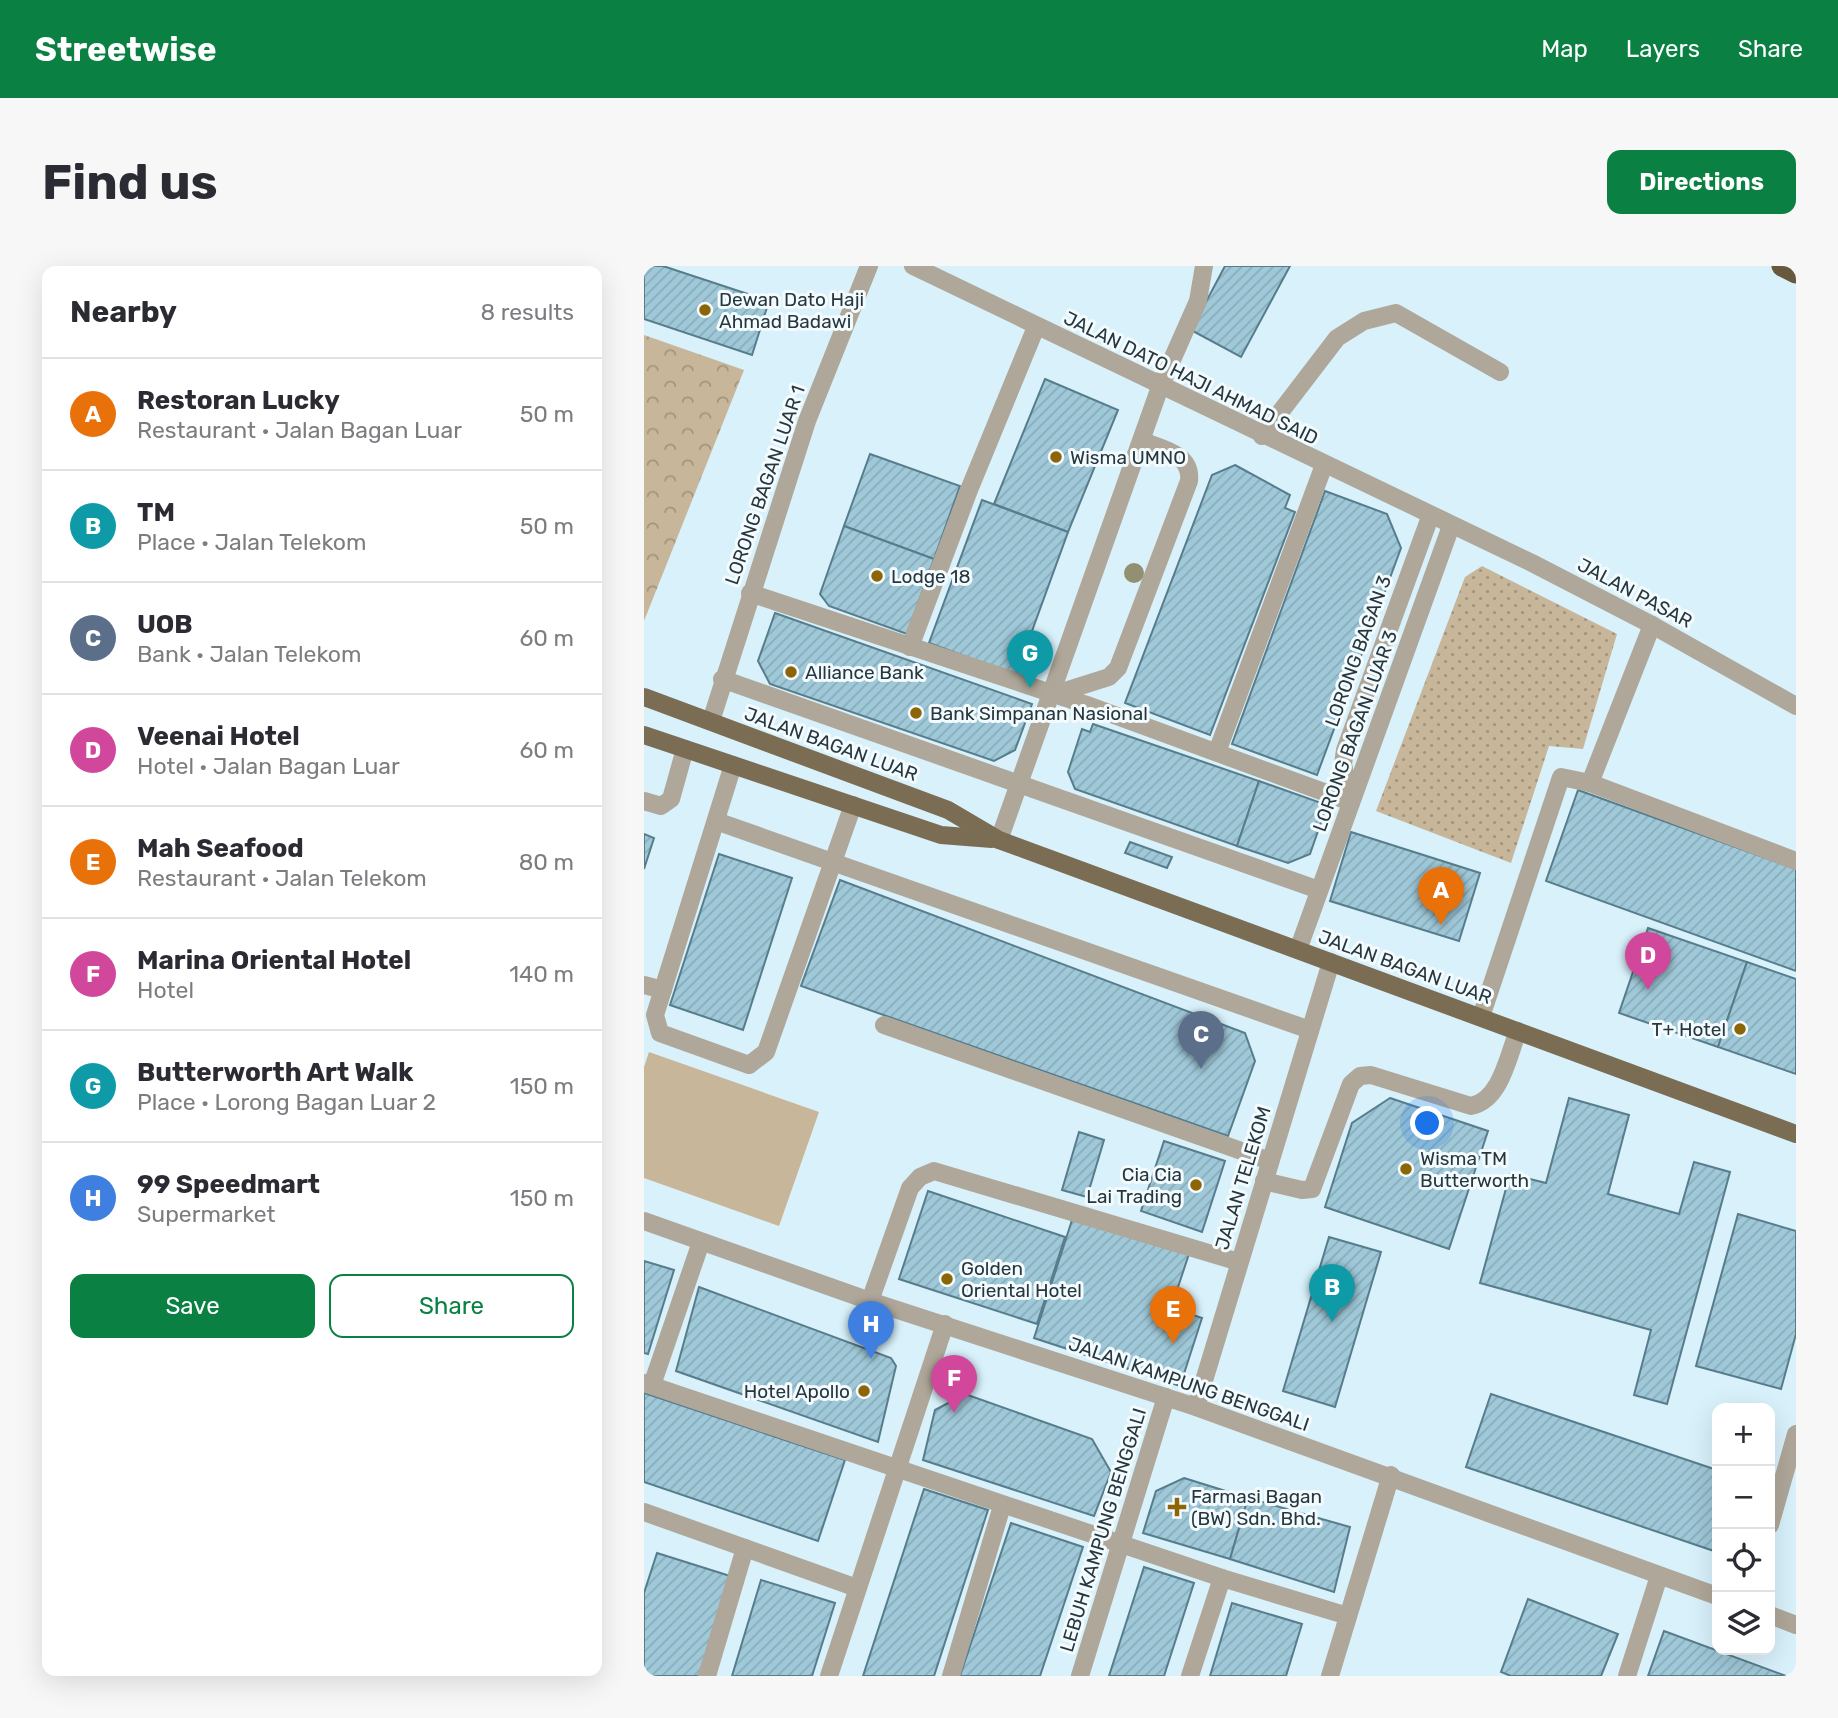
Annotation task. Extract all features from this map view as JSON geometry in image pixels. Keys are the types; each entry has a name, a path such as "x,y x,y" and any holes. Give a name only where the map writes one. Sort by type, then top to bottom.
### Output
{"highway":[{"path":"1782,266 1796,273"}],"main road":[{"name":"JALAN BAGAN LUAR","path":"644,697 948,810 999,840 1796,1133"},
{"name":"JALAN BAGAN LUAR","path":"644,735 941,835 999,840"}],"street":[{"name":"LORONG BAGAN LUAR 1","path":"711,721 722,679 807,421 869,266"},
{"name":"JALAN DATO HAJI AHMAD SAID","path":"913,266 1451,526"},
{"path":"999,840 1160,387 1198,302 1204,266"},
{"path":"1262,436 1337,338 1364,321 1396,313 1500,372"},
{"path":"909,647 969,490 1036,327"},
{"path":"1051,695 1109,677 1118,668 1189,481 1190,470 1186,462 1142,441"},
{"path":"1217,752 1324,465"},
{"name":"LORONG BAGAN 3","path":"1351,802 1343,764 1345,750 1430,517"},
{"name":"JALAN PASAR","path":"1451,526 1532,563 1652,625 1796,706"},
{"name":"LORONG BAGAN LUAR 3","path":"1298,950 1451,526"},
{"path":"750,593 1217,752 1351,802"},
{"path":"1591,783 1652,625"},
{"path":"722,679 1319,890"},
{"path":"644,801 661,806 671,799 685,749"},
{"path":"733,765 655,1015 660,1033 749,1065 766,1052 853,805"},
{"path":"1481,1017 1561,777 1591,783 1796,861"},
{"path":"716,821 1310,1030"},
{"name":"JALAN TELEKOM","path":"1196,1407 1331,962"},
{"path":"644,985 663,990"},
{"path":"884,1025 1270,1161"},
{"path":"1264,1181 1302,1190 1312,1189 1351,1084 1360,1076 1371,1075 1471,1106 1482,1104 1492,1096 1518,1031"},
{"path":"870,1301 910,1188 919,1177 934,1171 1239,1262"},
{"name":"JALAN KAMPUNG BENGGALI","path":"644,1221 870,1301 1196,1407 1391,1475 1712,1594"},
{"path":"701,1242 648,1384 1119,1546 1348,1616"},
{"path":"829,1676 945,1324"},
{"name":"LEBUH KAMPUNG BENGGALI","path":"1080,1676 1166,1397"},
{"path":"1775,1508 1796,1434"},
{"path":"1330,1676 1391,1475"},
{"path":"951,1676 1002,1506"},
{"path":"644,1512 857,1588"},
{"path":"707,1676 745,1548"},
{"path":"1627,1676 1659,1576"},
{"path":"1190,1676 1222,1578"},
{"path":"1775,1617 1796,1625"}],"green space":[{"path":"644,335 744,370 644,621"},
{"path":"1482,566 1617,634 1583,749 1549,746 1511,863 1376,811 1465,577"},
{"path":"649,1052 819,1112 779,1226 644,1178 644,1067"}],"building":[{"name":"Dewan Dato Haji Ahmad Badawi","path":"644,266 663,266 769,301 752,355 644,319"},
{"path":"1225,266 1290,266 1241,357 1191,330"},
{"name":"Wisma UMNO","path":"1045,379 1118,410 1068,532 994,504"},
{"path":"870,454 960,486 934,559 844,526"},
{"path":"1235,465 1290,495 1285,508 1295,512 1210,735 1125,703 1212,475"},
{"path":"1325,491 1387,514 1401,548 1317,775 1232,744"},
{"path":"982,500 1068,532 1016,675 929,643"},
{"name":"Lodge 18","path":"844,526 934,559 907,634 829,606 820,594"},
{"path":"775,613 1032,704 1015,750 994,761 770,684 758,661"},
{"path":"1093,724 1259,781 1237,846 1075,789 1068,772 1082,729 1090,732"},
{"path":"1259,781 1327,805 1310,854 1288,863 1237,846"},
{"path":"1578,790 1796,869 1796,971 1546,881"},
{"path":"1351,832 1480,873 1459,941 1330,901"},
{"path":"644,834 654,838 644,869"},
{"path":"1130,842 1172,857 1167,868 1125,853"},
{"path":"719,854 792,878 743,1030 670,1005"},
{"path":"840,880 1245,1033 1255,1061 1228,1136 801,986"},
{"path":"1648,928 1747,962 1718,1047 1619,1013"},
{"path":"1747,962 1796,979 1796,1074 1718,1047"},
{"name":"Wisma TM Butterworth","path":"1390,1098 1488,1131 1449,1249 1325,1207 1352,1123"},
{"path":"1569,1098 1629,1115 1608,1194 1679,1214 1694,1162 1730,1172 1667,1404 1634,1395 1651,1330 1480,1283 1510,1174 1546,1183"},
{"path":"1079,1132 1104,1140 1087,1197 1062,1190"},
{"path":"1164,1141 1225,1161 1202,1232 1141,1211"},
{"path":"928,1191 1065,1237 1037,1324 899,1279"},
{"path":"1738,1214 1796,1231 1796,1334 1781,1389 1696,1366"},
{"path":"1073,1217 1189,1254 1171,1308 1202,1318 1180,1386 1034,1338"},
{"path":"1329,1237 1381,1252 1335,1407 1283,1391"},
{"path":"644,1261 674,1270 648,1354 644,1353"},
{"path":"699,1287 891,1358 896,1366 878,1442 676,1371"},
{"path":"644,1393 845,1460 818,1541 644,1482"},
{"path":"965,1394 1092,1439 1111,1472 1094,1516 923,1460 935,1410"},
{"path":"1491,1394 1712,1468 1712,1550 1466,1467"},
{"path":"1184,1478 1248,1498 1230,1559 1143,1533 1156,1491"},
{"path":"924,1489 988,1510 934,1676 863,1676"},
{"path":"1248,1498 1350,1527 1334,1592 1230,1559"},
{"path":"1011,1523 1083,1547 1040,1676 960,1676"},
{"path":"657,1553 730,1576 699,1676 644,1676 644,1593"},
{"path":"1144,1567 1194,1583 1164,1676 1109,1676"},
{"path":"761,1580 835,1603 812,1676 732,1676"},
{"path":"1528,1599 1618,1634 1601,1676 1511,1676 1501,1672"},
{"path":"1232,1603 1302,1624 1286,1676 1210,1676"},
{"path":"1664,1631 1712,1649 1712,1655 1729,1655 1786,1676 1648,1676"}],"place":[{"name":"Dewan Dato Haji Ahmad Badawi","path":"705,310"},
{"name":"Wisma UMNO","path":"1056,457"},
{"name":"Lodge 18","path":"877,576"},
{"name":"Alliance Bank","path":"791,672"},
{"name":"Butterworth Art Walk","path":"1030,688"},
{"name":"Bank Simpanan Nasional","path":"916,713"},
{"name":"Restoran Lucky","path":"1441,925"},
{"name":"Veenai Hotel","path":"1648,990"},
{"name":"T+ Hotel","path":"1740,1029"},
{"name":"UOB","path":"1201,1069"},
{"name":"Wisma TM Butterworth","path":"1406,1169"},
{"name":"Cia Cia Lai Trading","path":"1196,1185"},
{"name":"Golden Oriental Hotel","path":"947,1279"},
{"name":"TM","path":"1332,1322"},
{"name":"Mah Seafood","path":"1173,1344"},
{"name":"99 Speedmart","path":"871,1359"},
{"name":"Hotel Apollo","path":"864,1391"},
{"name":"Marina Oriental Hotel","path":"954,1413"},
{"name":"Farmasi Bagan (BW) Sdn. Bhd.","path":"1177,1507"}]}
